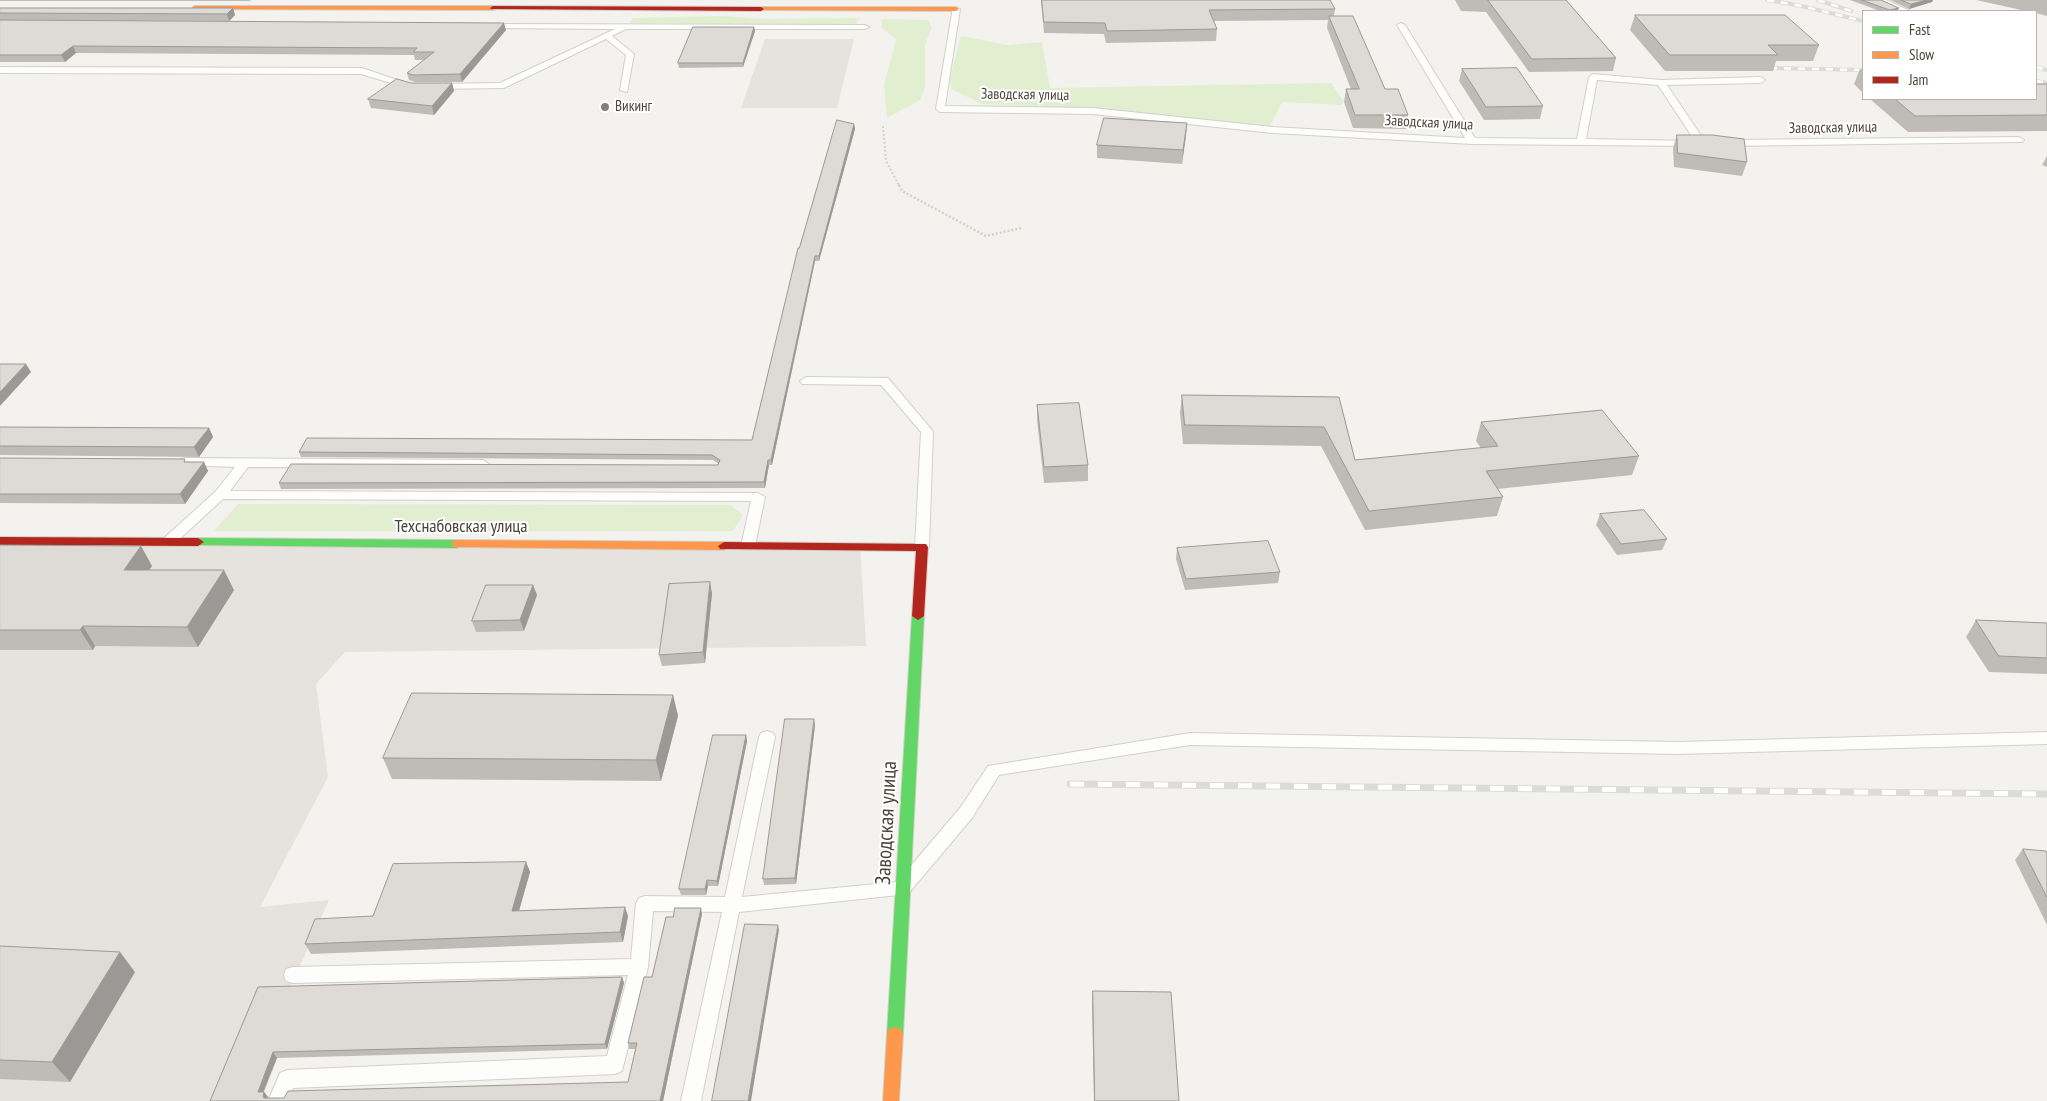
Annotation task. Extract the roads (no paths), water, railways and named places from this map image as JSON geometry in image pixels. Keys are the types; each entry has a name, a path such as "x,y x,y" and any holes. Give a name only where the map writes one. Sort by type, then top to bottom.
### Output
{"street":[{"path":"179,8 956,9"},
{"name":"Техснабовская улица","path":"0,540 922,547"},
{"name":"Заводская улица","path":"891,1101 922,547"}],"lane":[{"path":"1879,0 1904,10"},
{"name":"Заводская улица","path":"956,9 940,109 1093,111 1273,130 1472,140 1710,143 2019,140"},
{"path":"1401,25 1472,140"},
{"path":"476,26 865,27"},
{"path":"0,70 362,71 414,87 501,86 626,26"},
{"path":"606,36 630,54 624,90"},
{"path":"1581,142 1593,77 1661,83 1761,80"},
{"path":"1661,83 1710,143"},
{"path":"806,381 884,381 926,432 922,547"},
{"path":"176,462 494,464"},
{"path":"168,542 220,495 244,462"},
{"path":"220,495 758,497 748,546"},
{"path":"691,1101 767,737"},
{"path":"278,1101 286,1079 615,1065 638,967 645,903 732,905 902,889 966,813 994,770 1190,739 1678,748 2047,738"},
{"path":"293,975 638,967"}],"railway":[{"path":"1767,0 1797,5 1862,21"},
{"path":"1818,0 1851,11"},
{"path":"2037,67 2047,70"},
{"path":"1770,68 1862,70"},
{"path":"2037,81 2047,83"},
{"path":"1070,784 2047,794"}],"place":[{"name":"Викинг","path":"605,107"}]}
